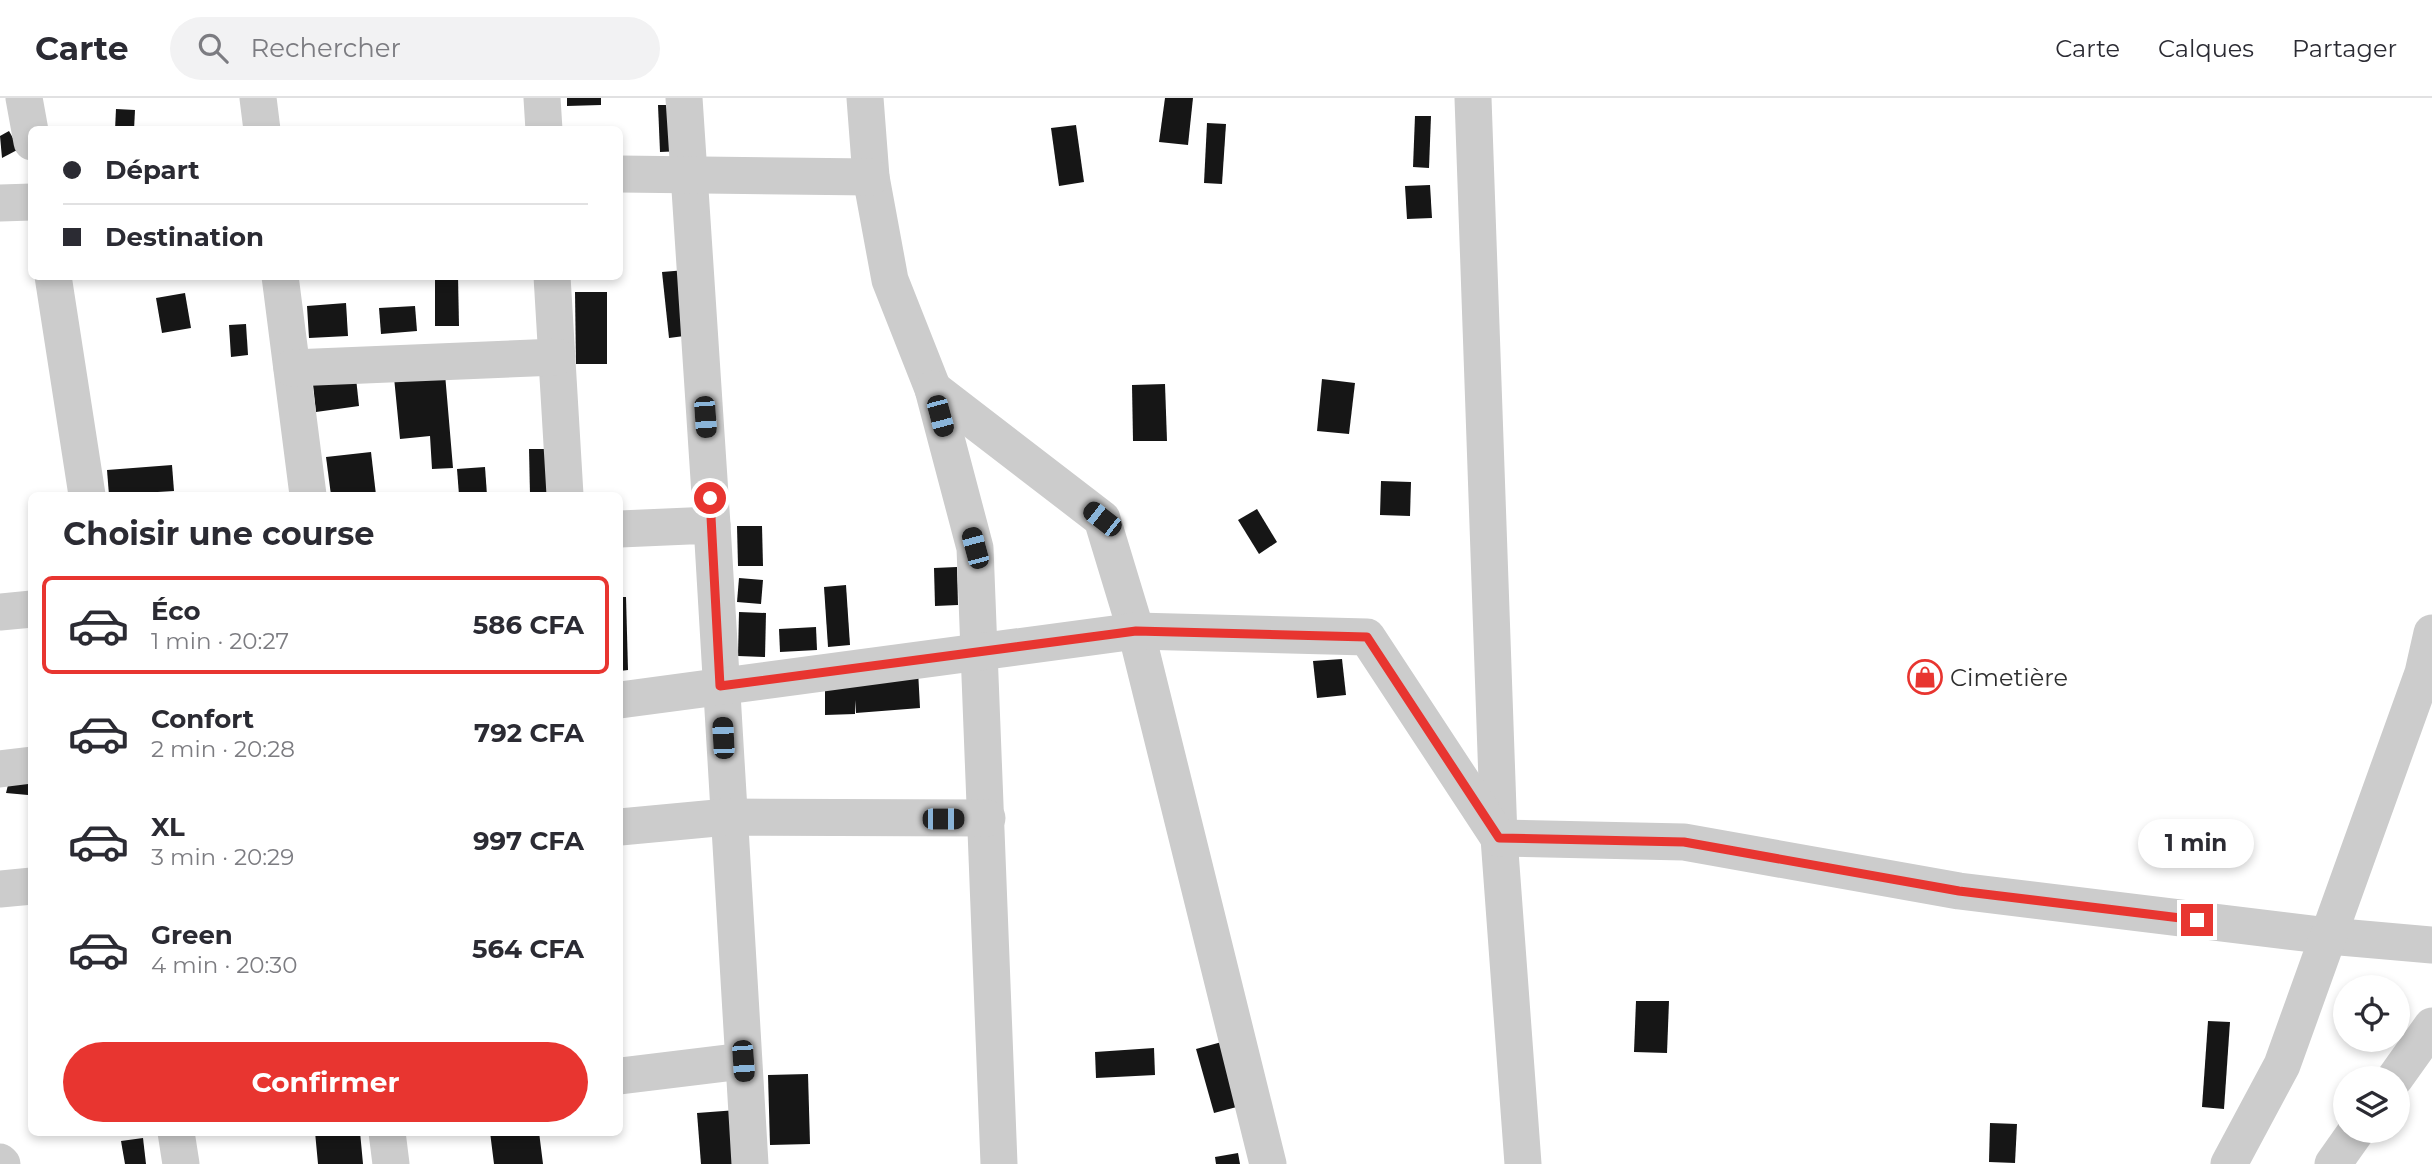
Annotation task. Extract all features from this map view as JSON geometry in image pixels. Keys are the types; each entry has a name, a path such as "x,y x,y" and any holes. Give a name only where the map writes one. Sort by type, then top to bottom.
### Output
{"street":[{"path":"24,98 29,126"},
{"path":"258,98 262,126"},
{"path":"542,98 544,126"},
{"path":"684,98 750,1164"},
{"path":"865,98 871,177 890,280 933,389 975,548 999,1164"},
{"path":"1473,98 1499,838 1523,1164"},
{"path":"623,174 871,177"},
{"path":"0,203 28,202"},
{"path":"54,280 87,492"},
{"path":"281,280 308,492"},
{"path":"552,280 565,492"},
{"path":"292,368 557,357"},
{"path":"933,389 1102,519 1136,631 1269,1164"},
{"path":"623,529 712,525"},
{"path":"0,612 28,609"},
{"path":"623,700 1136,631 1367,637 1499,838"},
{"path":"2229,1164 2283,1065 2423,673 2432,633"},
{"path":"0,769 28,766"},
{"path":"623,828 727,817 987,818"},
{"path":"1499,838 1684,842 1959,891 2329,936 2432,945"},
{"path":"0,889 28,886"},
{"path":"2404,1066 2432,1026"},
{"path":"623,1076 743,1061"},
{"path":"177,1136 181,1164"},
{"path":"388,1136 391,1164"},
{"path":"2333,1164 2348,1143"}],"building":[{"path":"567,98 601,98 601,105 567,106"},
{"path":"1165,98 1193,98 1188,145 1159,142"},
{"path":"658,105 681,105 683,151 660,152"},
{"path":"116,109 135,110 134,126 115,126"},
{"path":"1415,116 1431,116 1429,168 1413,167"},
{"path":"1207,123 1226,124 1222,184 1204,183"},
{"path":"1076,125 1084,182 1059,186 1051,128"},
{"path":"9,131 19,149 2,158 0,136"},
{"path":"1430,185 1432,218 1407,219 1405,186"},
{"path":"686,270 692,335 669,338 662,272"},
{"path":"435,280 458,280 459,326 435,326"},
{"path":"575,292 607,292 607,364 576,364"},
{"path":"185,293 191,328 162,333 156,298"},
{"path":"346,303 348,336 309,338 307,306"},
{"path":"415,306 417,331 381,334 379,308"},
{"path":"246,324 248,355 231,357 229,325"},
{"path":"444,362 453,468 432,469 430,436 400,439 393,367"},
{"path":"356,378 359,406 316,412 313,384"},
{"path":"1322,379 1355,383 1349,434 1317,431"},
{"path":"1165,384 1167,441 1133,441 1132,385"},
{"path":"529,449 559,449 559,492 530,492"},
{"path":"371,452 376,492 331,492 326,457"},
{"path":"172,465 174,491 109,492 107,470"},
{"path":"485,467 487,492 459,492 457,469"},
{"path":"1381,481 1411,482 1410,516 1380,515"},
{"path":"1257,509 1277,542 1259,554 1238,520"},
{"path":"737,526 762,526 763,566 738,566"},
{"path":"957,567 958,605 935,606 934,568"},
{"path":"739,578 763,580 761,604 737,602"},
{"path":"846,585 850,645 828,647 824,587"},
{"path":"623,597 626,597 628,670 623,671"},
{"path":"739,612 766,613 765,657 738,656"},
{"path":"816,627 817,650 780,652 779,629"},
{"path":"1342,659 1346,695 1317,698 1313,661"},
{"path":"918,670 920,708 856,713 855,700 855,714 825,715 825,681"},
{"path":"9,781 28,782 28,795 6,793"},
{"path":"1636,1001 1669,1001 1667,1053 1634,1052"},
{"path":"2208,1021 2230,1022 2224,1109 2202,1107"},
{"path":"1229,1040 1248,1104 1214,1113 1196,1049"},
{"path":"1154,1048 1155,1075 1096,1078 1095,1052"},
{"path":"808,1074 810,1144 770,1145 768,1075"},
{"path":"737,1110 741,1164 701,1164 697,1113"},
{"path":"1990,1123 2017,1124 2015,1163 1989,1162"},
{"path":"315,1136 360,1136 363,1164 318,1164"},
{"path":"490,1136 540,1136 543,1164 494,1164"},
{"path":"143,1138 146,1164 125,1164 121,1141"},
{"path":"1238,1153 1240,1164 1216,1164 1215,1157"}],"place":[{"name":"Cimetière","path":"1925,677"}],"route":[{"path":"710,498 720,686 1136,631 1367,637 1499,838 1684,842 1959,891 2197,920"}]}
